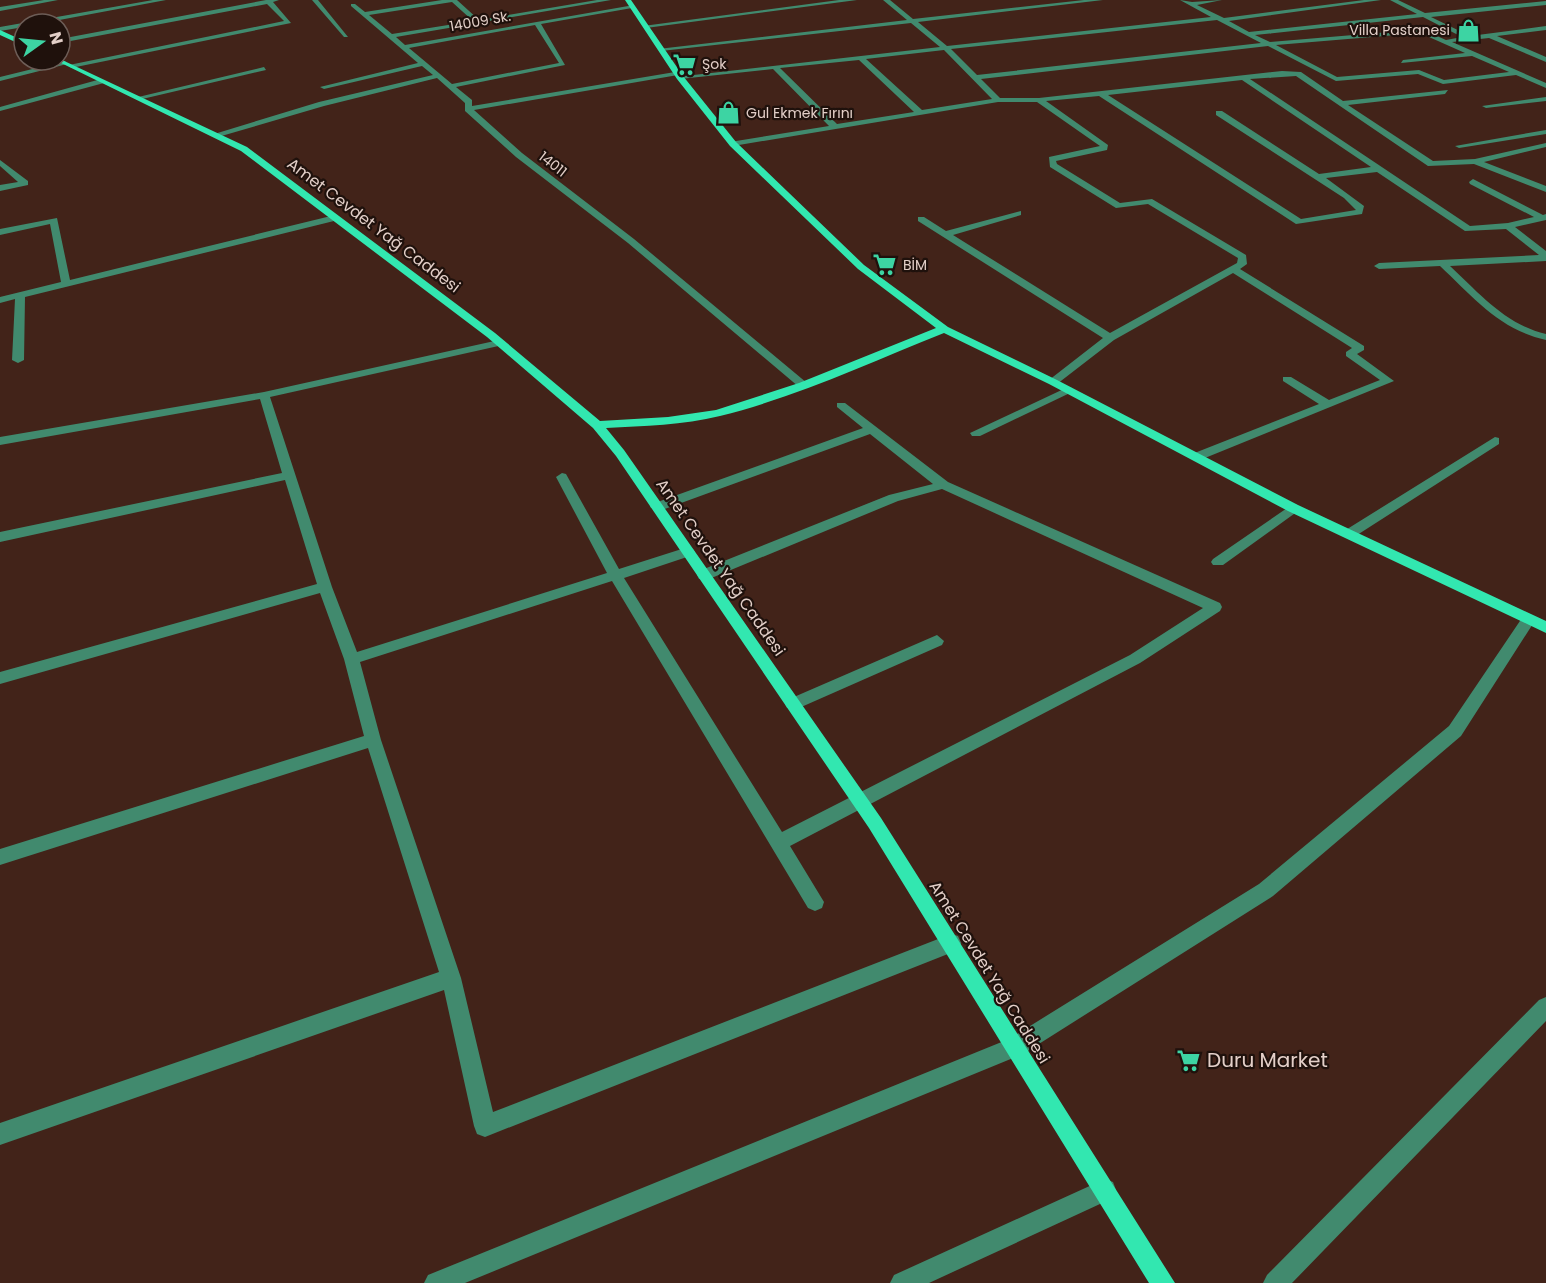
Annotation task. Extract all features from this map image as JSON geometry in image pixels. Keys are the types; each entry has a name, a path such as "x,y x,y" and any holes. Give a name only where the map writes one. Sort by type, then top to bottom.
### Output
{"main road":[{"path":"630,2 679,75 733,144 861,267 944,329 1053,382 1293,508 1538,623"},
{"path":"0,30 12,43"},
{"path":"0,42 12,43"},
{"name":"Amet Cevdet Yağ Caddesi","path":"72,66 244,149 499,343 597,425 657,507 860,800 1163,1283"},
{"path":"597,425 668,421 718,413 803,385 944,329"}],"street":[{"path":"0,9 55,0"},
{"path":"72,16 163,0"},
{"path":"72,39 279,0"},
{"path":"315,0 346,36"},
{"path":"365,14 453,0 477,22"},
{"path":"391,36 608,0"},
{"path":"646,26 768,8 852,0"},
{"path":"886,0 948,50 998,100"},
{"path":"661,49 1100,0"},
{"path":"1183,0 1336,79 1419,72 1443,82 1519,73"},
{"path":"1192,4 1219,0"},
{"path":"468,109 679,75 948,50 1378,0"},
{"path":"1393,0 1424,18 1469,38"},
{"path":"72,62 289,22 269,2"},
{"name":"14009 Sk.","path":"403,47 537,23 630,2"},
{"path":"1250,34 1392,18 1424,18 1546,3"},
{"name":"14011","path":"352,5 452,86 469,102 468,109 519,155 631,242 803,385"},
{"path":"1392,18 1546,86"},
{"path":"452,86 563,64 537,23"},
{"path":"1445,42 1546,28"},
{"path":"1534,30 1546,34"},
{"path":"975,77 1270,44 1422,32"},
{"path":"1488,35 1546,60"},
{"path":"1403,62 1474,53"},
{"path":"861,58 921,114"},
{"path":"324,87 424,64"},
{"path":"775,67 836,128"},
{"path":"138,98 264,69"},
{"path":"0,79 28,72"},
{"path":"733,144 998,100 1039,100 1282,73 1298,74 1343,103 1356,116 1431,164 1475,161 1546,145"},
{"path":"215,135 322,104 438,76"},
{"path":"1243,77 1468,229 1544,218"},
{"path":"0,109 102,81"},
{"path":"1343,103 1445,92"},
{"path":"1101,94 1299,222 1359,212 1361,208 1347,196 1219,114"},
{"path":"1486,106 1546,99"},
{"path":"1039,100 1104,145 1104,148 1052,159 1053,165 1119,206 1149,201 1243,257 1242,264 1110,338 1053,382"},
{"path":"1459,146 1546,132"},
{"path":"1475,161 1546,189"},
{"path":"0,162 25,183 0,188"},
{"path":"1316,177 1378,169"},
{"path":"1473,182 1544,218"},
{"path":"946,234 1018,213"},
{"path":"0,300 335,218"},
{"path":"921,219 1110,338"},
{"path":"0,232 54,220 66,283"},
{"path":"1508,225 1546,257"},
{"path":"1379,266 1546,257"},
{"path":"1442,263 1508,322 1531,335 1546,337"},
{"path":"1196,457 1388,381 1350,354 1360,348 1233,269"},
{"path":"18,360 20,295"},
{"path":"0,441 264,395 499,343"},
{"path":"1287,379 1328,405"},
{"path":"976,433 1068,390"},
{"path":"264,395 325,587 352,659 373,740 451,978 485,1126 951,943"},
{"path":"778,843 1135,659 1215,607 943,485 842,405"},
{"path":"657,507 872,429"},
{"path":"1349,534 1495,441"},
{"path":"0,537 291,475"},
{"path":"562,477 615,575 814,902"},
{"path":"704,575 894,498 943,485"},
{"path":"1218,562 1293,508"},
{"path":"352,659 688,552"},
{"path":"0,678 325,587"},
{"path":"436,1283 481,1267 1016,1047 1266,890 1455,731 1538,623"},
{"path":"793,704 938,641"},
{"path":"0,857 373,740"},
{"path":"0,1134 451,978"},
{"path":"1275,1283 1546,1006"},
{"path":"902,1283 1105,1190"}],"place":[{"name":"Villa Pastanesi","path":"1468,30"},
{"name":"Şok","path":"684,64"},
{"name":"Gul Ekmek Fırını","path":"728,113"},
{"name":"BİM","path":"885,265"},
{"name":"Duru Market","path":"1189,1060"}]}
